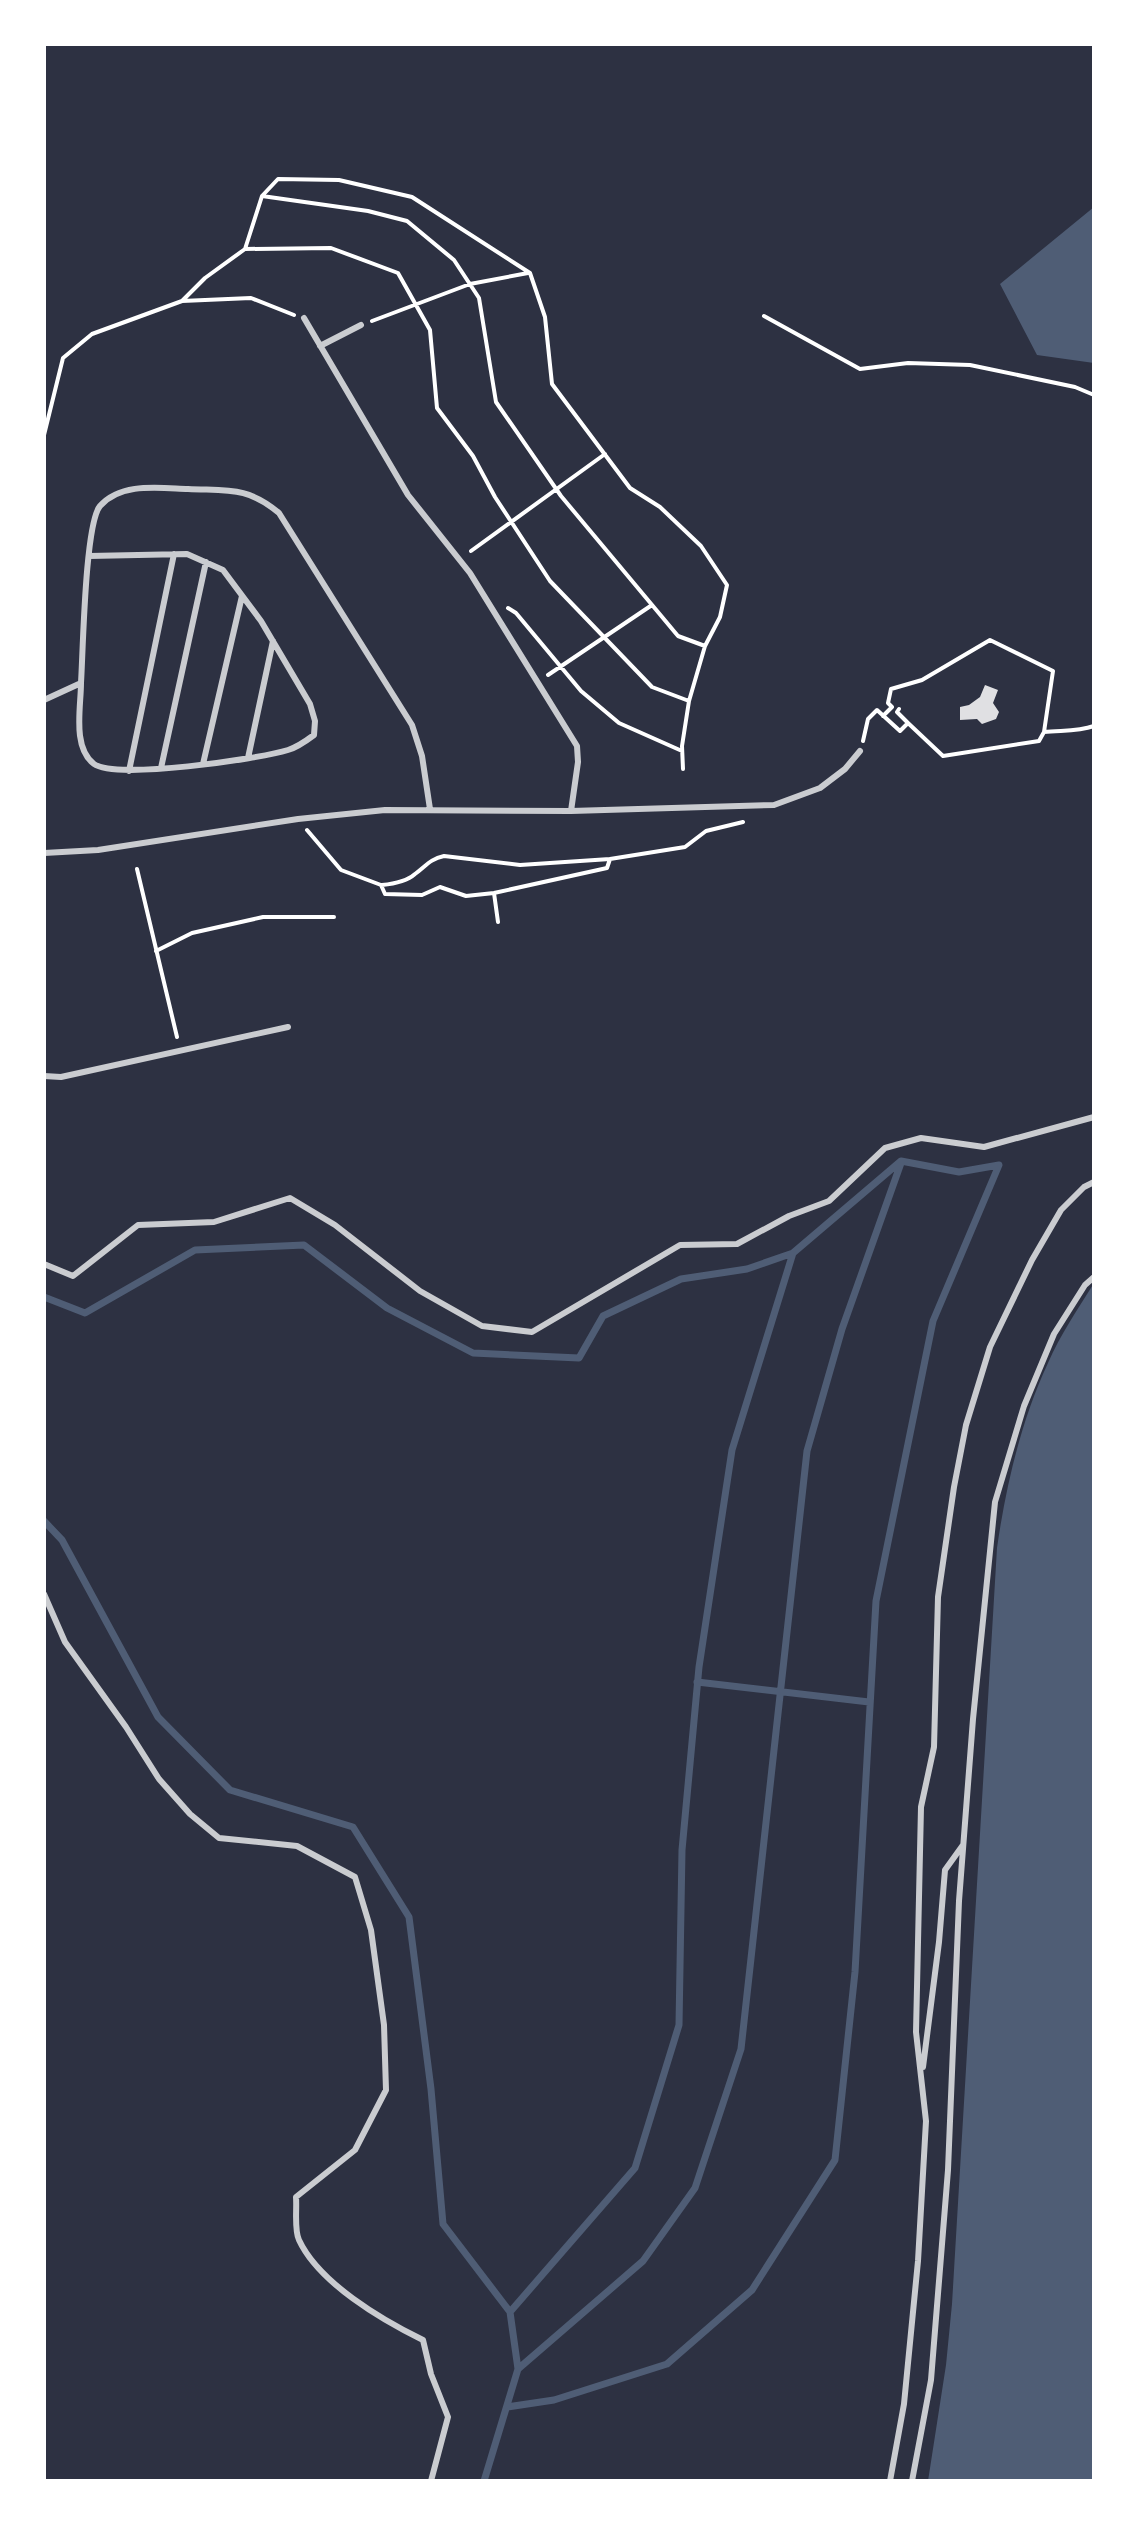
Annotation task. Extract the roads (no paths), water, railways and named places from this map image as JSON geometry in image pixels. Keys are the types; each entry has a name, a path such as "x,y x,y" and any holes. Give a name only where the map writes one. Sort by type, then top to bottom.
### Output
{"lane":[{"path":"304,318 408,495 459,560 577,746 578,762 571,811"},
{"path":"320,346 361,325"},
{"path":"89,556 187,554 223,570 273,641 310,704 315,721 314,735 288,750 203,764 129,771 95,766 84,753 80,740 89,556 98,508 114,495 143,487 244,492 262,499 279,513 412,725 422,756 430,809"},
{"path":"129,771 174,554"},
{"path":"161,768 206,562"},
{"path":"203,764 242,596"},
{"path":"248,758 273,641"},
{"path":"44,700 81,683"},
{"path":"44,853 98,850 298,819 385,810 571,811 774,805 820,788 845,769 860,751"},
{"path":"44,1076 61,1077 288,1027"},
{"path":"44,1264 73,1276 138,1225 214,1222 290,1198 335,1225 420,1291 482,1326 532,1332 680,1245 737,1244 789,1216 829,1201 885,1148 921,1138 984,1147 1094,1117"},
{"path":"890,2481 904,2404 918,2261 926,2121 916,2032 921,1807 934,1747 938,1597 966,1425 990,1347 1032,1260 1061,1210 1084,1187 1094,1182"},
{"path":"912,2481 931,2380 948,2170 963,1845 995,1502 1024,1406 1054,1334 1085,1285 1094,1277"},
{"path":"44,1594 65,1642 159,1779 190,1814 219,1838 297,1846 355,1877 371,1930 377,1971 384,2025 386,2090 355,2150 296,2197 298,2239 330,2280 387,2322 423,2340 431,2374 448,2417 431,2481"},
{"path":"922,2078 945,1870 963,1845"}],"water":[{"path":"1094,207 1094,363 1037,355 1000,284"},
{"path":"1094,1283 1094,2481 928,2481 952,2304 997,1548 1010,1477 1038,1385 1058,1342"}],"waterway":[{"path":"44,1297 85,1313 195,1250 304,1245 387,1308 473,1353 579,1358 603,1316 681,1279 747,1269 793,1253 901,1161 959,1172 999,1165 933,1321 876,1601 855,1972 835,2160 752,2290 667,2364 554,2400 507,2407"},
{"path":"518,2369 643,2261 695,2188 741,2049 807,1451 842,1329 901,1163"},
{"path":"510,2312 635,2168 679,2025 682,1850 699,1667 732,1450 793,1253"},
{"path":"44,1521 62,1540 158,1717 230,1790 353,1827 409,1917 431,2089 443,2224 510,2312 518,2369 484,2481"},
{"path":"697,1682 869,1702"}]}
